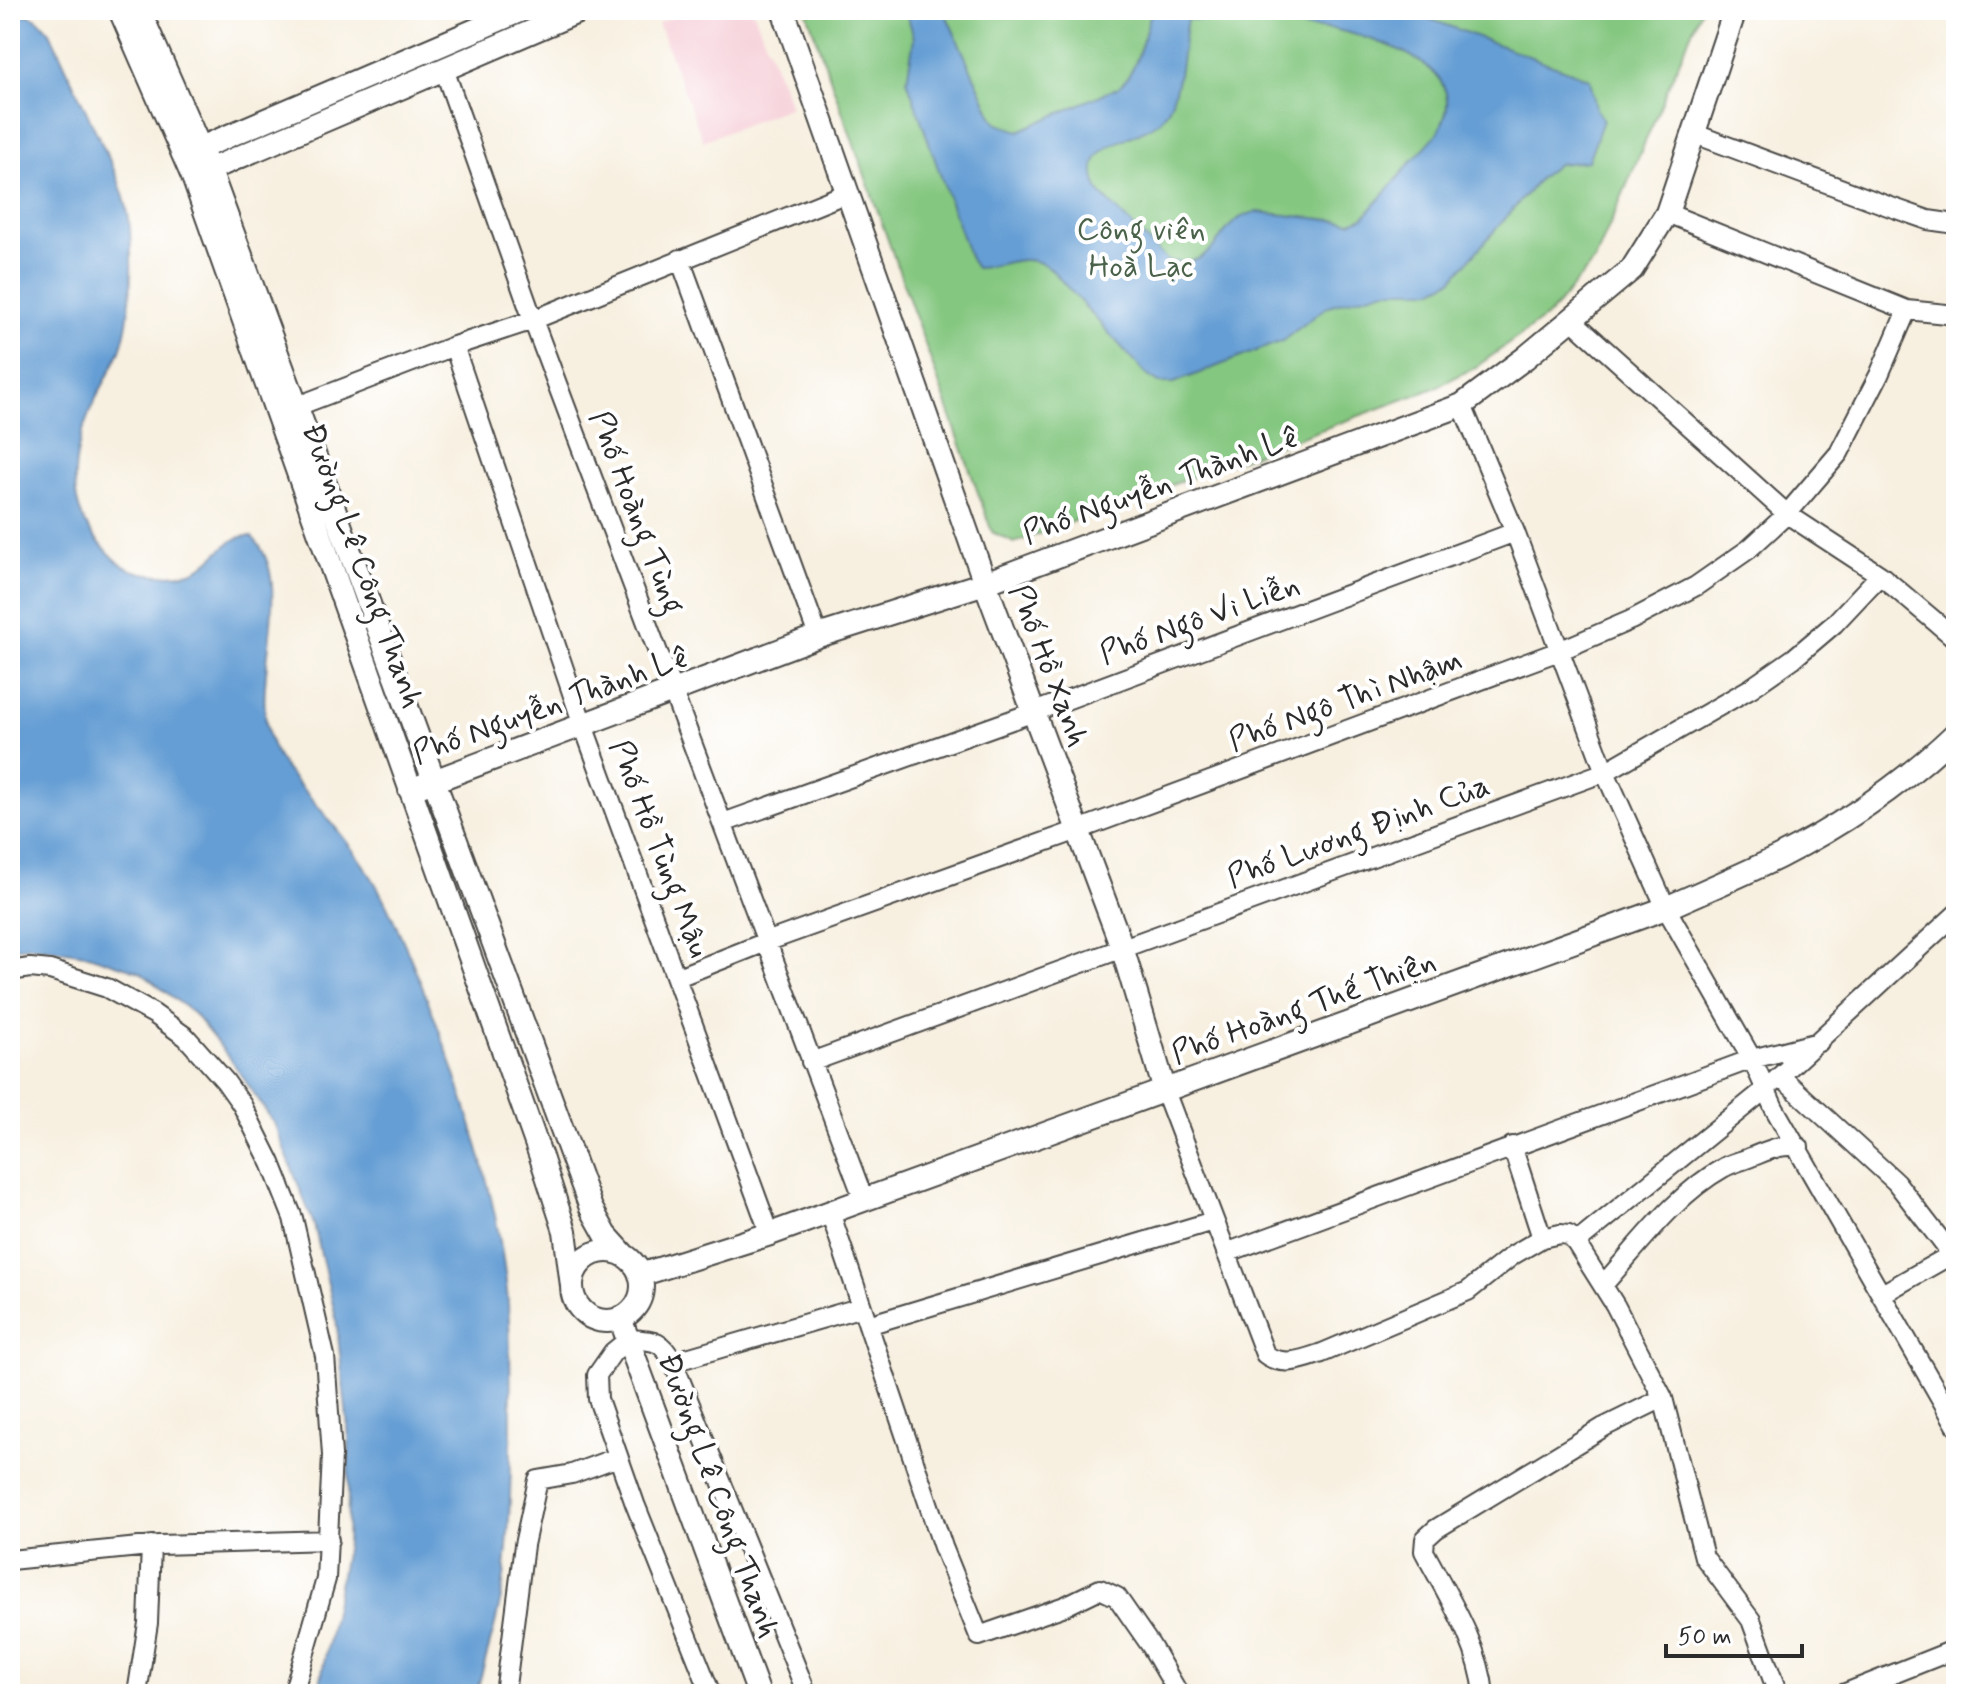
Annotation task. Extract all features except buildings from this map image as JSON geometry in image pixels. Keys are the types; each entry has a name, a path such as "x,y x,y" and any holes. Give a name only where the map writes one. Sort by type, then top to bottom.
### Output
{"street":[{"name":"Đường Lê Công Thanh","path":"120,10 202,174 295,407 591,1208 606,1235 624,1255"},
{"name":"Đường Lê Công Thanh","path":"139,10 192,152"},
{"path":"192,152 522,10"},
{"path":"202,174 582,10"},
{"name":"Phố Hồ Xanh","path":"783,10 985,583 1122,947 1165,1091 1265,1354 1278,1361 1300,1360 1468,1291 1513,1255 1542,1238"},
{"name":"Phố Nguyễn Thành Lê","path":"410,790 818,636 985,583 1462,405 1632,269 1667,213 1735,10"},
{"path":"435,48 444,69"},
{"name":"Phố Hoàng Tùng","path":"444,69 533,320 864,1200"},
{"path":"1695,134 1928,220 1956,224"},
{"name":"Đường Lê Công Thanh","path":"202,174 410,790 565,1231 572,1286"},
{"path":"295,407 454,346 533,320 847,193"},
{"path":"1667,213 1907,310 1956,315"},
{"path":"680,259 818,636"},
{"name":"Phố Ngô Thì Nhậm","path":"678,977 1559,651 1631,620 1696,586 1749,549 1787,514 1839,453 1879,375 1907,310"},
{"path":"1572,320 1787,514 1880,575 1956,639"},
{"name":"Phố Hồ Tùng Mậu","path":"454,346 583,725 770,1234"},
{"path":"1462,405 1515,532 1605,772 1666,908 1752,1059 1773,1082 1896,1182 1955,1255 1882,1294"},
{"name":"Phố Ngô Vi Liễn","path":"723,823 1034,712 1515,532"},
{"name":"Phố Lương Định Của","path":"811,1062 1605,772 1751,688 1794,658 1834,624 1880,575"},
{"name":"Phố Hoàng Thế Thiện","path":"640,1275 770,1234 1666,908 1780,856 1874,800 1938,751 1956,733"},
{"path":"1576,1243 1773,1082 1956,914"},
{"path":"10,971 30,968 50,970 107,988 154,1014 186,1037 242,1105 271,1163 293,1218 325,1356 332,1455 326,1579 293,1694"},
{"path":"1226,1253 1752,1059 1819,1042"},
{"path":"1773,1082 1774,1108 1956,1425"},
{"path":"1603,1285 1686,1194 1704,1180 1726,1166 1768,1150 1788,1144 1799,1147"},
{"path":"1512,1146 1542,1238 1569,1235 1576,1243 1603,1285 1663,1398 1704,1557 1751,1620 1778,1694"},
{"path":"830,1212 943,1547 979,1636 1065,1606 1100,1589 1117,1597 1179,1694"},
{"path":"673,1362 865,1316 1213,1221"},
{"path":"613,1251 624,1255 634,1262 640,1275 641,1294 637,1304 615,1321 588,1315 574,1298 574,1274 580,1263 589,1256 613,1251"},
{"name":"Đường Lê Công Thanh","path":"620,1318 759,1694"},
{"path":"711,1694 598,1399 597,1375 613,1352 629,1339 656,1341 666,1348 807,1694"},
{"path":"1484,1694 1479,1669 1463,1627 1424,1551 1425,1539 1436,1529 1604,1427 1663,1398"},
{"path":"505,1694 524,1545 538,1480 572,1474 618,1457"},
{"path":"10,1560 151,1545 329,1540"},
{"path":"137,1694 148,1623 151,1545"},
{"path":"1843,1694 1956,1649"}],"shaded area":[{"path":"689,10 753,10 791,107 703,141 658,23"}],"green space":[{"name":"Công viên Hoà Lạc","path":"806,10 1701,10 1595,260 1549,315 1476,367 1432,389 1014,543 992,532"}],"water":[{"path":"906,10 944,10 993,118 998,124 1019,131 1119,87 1136,61 1152,10 1406,10 1590,79 1596,109 1603,120 1588,161 1558,164 1540,178 1452,280 1432,290 1386,290 1328,306 1282,341 1174,383 1159,383 1147,375 1049,267 1039,262 1021,260 976,268 970,259 907,80 914,38","holes":["1187,19 1333,29 1398,49 1435,74 1445,90 1447,110 1437,133 1364,217 1351,222 1257,212 1243,216 1232,224 1200,258 1186,262 1168,261 1100,193 1094,174 1096,160 1104,150 1159,121 1168,110 1178,77"]},
{"path":"10,14 33,17 50,32 114,170 128,213 131,269 127,325 118,356 91,409 80,442 75,477 80,510 87,526 110,554 124,566 142,573 174,575 196,570 235,539 243,537 251,536 265,555 271,579 272,606 265,693 266,720 272,745 286,769 357,855 385,902 430,1006 480,1152 498,1228 508,1303 511,1463 502,1592 476,1694 318,1694 347,1543 349,1438 336,1318 314,1225 274,1123 229,1057 194,1014 140,972 85,954 32,946 10,948"}]}
